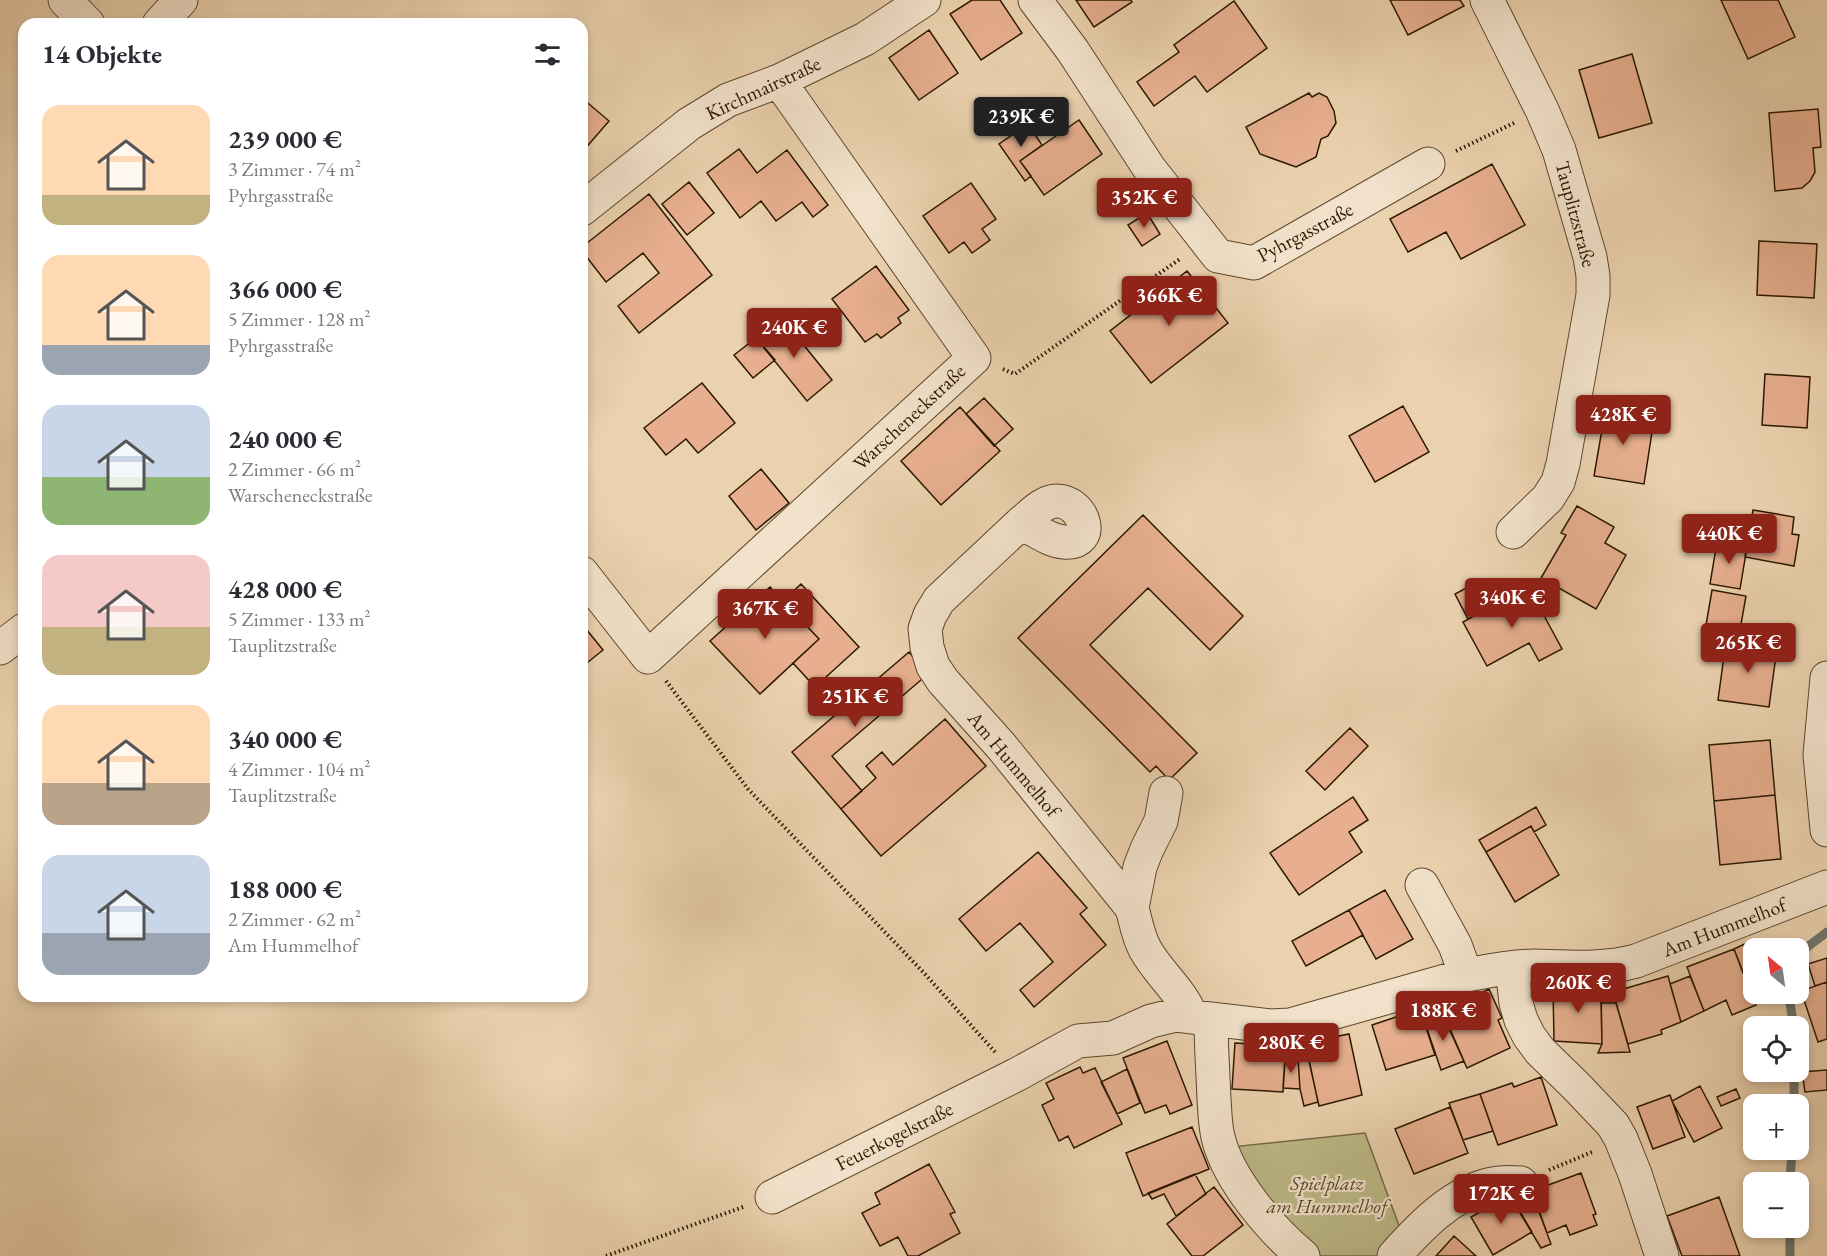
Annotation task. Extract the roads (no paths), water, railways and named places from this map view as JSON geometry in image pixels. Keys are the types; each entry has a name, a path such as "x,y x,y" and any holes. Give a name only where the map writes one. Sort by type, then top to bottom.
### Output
{"street":[{"path":"65,0 82,18"},
{"path":"164,18 181,0"},
{"name":"Kirchmairstraße","path":"588,204 689,124 728,100 778,81 865,39 924,0"},
{"name":"Pyhrgasstraße","path":"1035,0 1073,51 1149,168 1218,256 1254,262 1428,164"},
{"name":"Tauplitzstraße","path":"1486,0 1542,110 1559,150 1590,257 1593,276 1593,295 1558,483 1548,498 1513,532"},
{"name":"Warscheneckstraße","path":"588,581 648,657 974,358 778,81"},
{"name":"Am Hummelhof","path":"1021,523 939,600 925,629 927,647 933,666 943,681 1002,747 1132,908 1138,934 1154,963 1201,1018 1212,1066 1218,1140 1233,1172 1254,1204 1271,1226 1303,1256"},
{"path":"0,648 18,634"},
{"path":"1827,678 1820,755 1827,830"},
{"path":"1132,908 1140,867 1161,821 1166,793"},
{"path":"1422,885 1455,945 1466,975"},
{"name":"Am Hummelhof","path":"1016,1075 1078,1041 1113,1038 1162,1017 1201,1018 1270,1026 1290,1025 1466,975 1512,968 1617,966 1636,961 1827,887"},
{"path":"1512,968 1516,1003 1528,1036 1613,1125 1621,1139 1662,1256"},
{"name":"Feuerkogelstraße","path":"772,1197 1016,1075"},
{"path":"1394,1256 1429,1219 1464,1195 1487,1185 1501,1182 1521,1183"}],"waterway":[{"path":"1809,946 1827,932"},
{"path":"1790,1004 1792,1016"},
{"path":"1794,1082 1794,1094"},
{"path":"1791,1160 1791,1172"},
{"path":"1790,1238 1790,1256"}],"park label":[{"name":"Spielplatz am Hummelhof","path":"1327,1194"}]}
